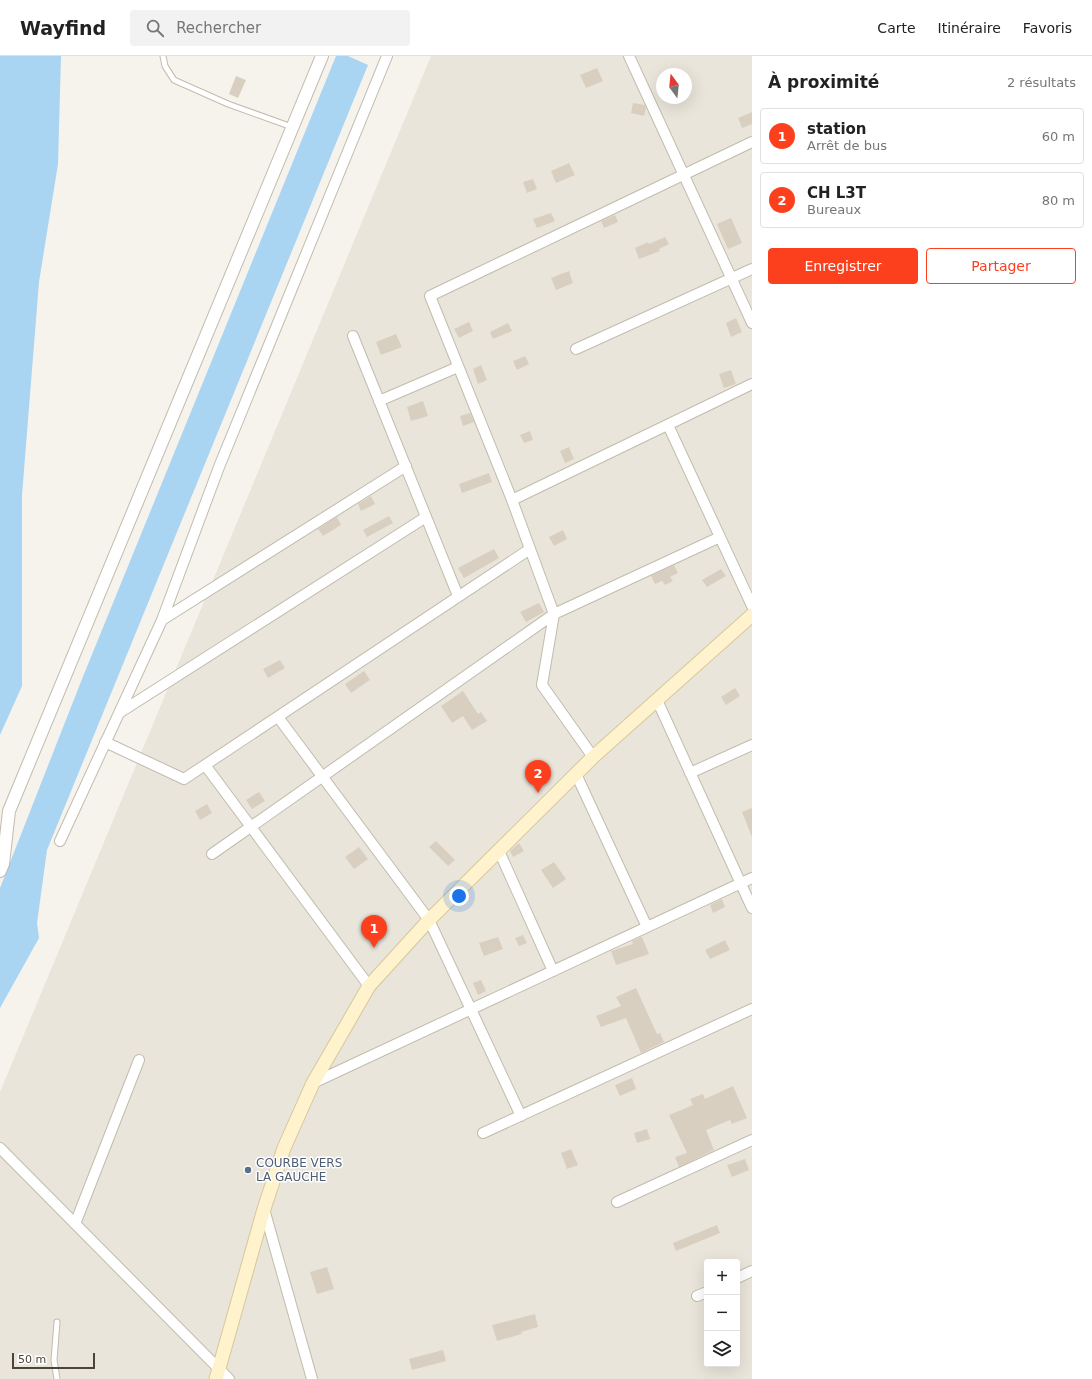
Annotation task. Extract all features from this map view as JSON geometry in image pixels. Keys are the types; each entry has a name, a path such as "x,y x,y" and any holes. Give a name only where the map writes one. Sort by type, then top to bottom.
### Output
{"main road":[{"path":"221,1376 264,1209 284,1148 314,1083 369,986 429,920 576,774 752,615"}],"street":[{"path":"0,871 3,864 9,811 322,56"},
{"path":"60,841 162,620 219,467 387,56"},
{"path":"629,56 752,323"},
{"path":"593,758 542,685 554,614 512,500 430,296 752,142"},
{"path":"576,349 752,270"},
{"path":"353,336 458,596"},
{"path":"379,401 458,367"},
{"path":"512,500 752,384"},
{"path":"668,425 752,606"},
{"path":"162,620 406,466"},
{"path":"119,714 426,517"},
{"path":"212,854 554,614 720,537"},
{"path":"105,742 184,779 530,549"},
{"path":"657,700 752,908"},
{"path":"278,717 429,920 521,1116"},
{"path":"690,773 752,745"},
{"path":"205,765 369,986"},
{"path":"576,774 647,927"},
{"path":"499,850 553,971"},
{"path":"314,1083 752,878"},
{"path":"484,1133 752,1009"},
{"path":"75,1224 139,1060"},
{"path":"617,1202 752,1140"},
{"path":"0,1148 221,1376"},
{"path":"264,1209 312,1379"},
{"path":"740,1277 752,1271"},
{"path":"697,1296 704,1293"}],"lane":[{"path":"163,56 165,66 174,80 228,104 292,128"},
{"path":"57,1322 54,1360 58,1379"}],"shaded area":[{"path":"431,56 752,56 752,1379 0,1379 0,1092"}],"water":[{"path":"0,56 61,56 58,164 39,282 22,495 22,686 0,735"},
{"path":"336,56 348,56 368,65 47,850 37,923 39,938 0,1008 0,888 82,679"}],"building":[{"path":"597,68 603,81 586,88 580,75"},
{"path":"236,76 246,80 238,98 229,94"},
{"path":"633,103 645,105 646,108 644,116 631,113"},
{"path":"752,112 752,124 742,128 738,118"},
{"path":"569,163 575,175 556,183 551,171"},
{"path":"533,179 537,189 527,193 523,182"},
{"path":"551,213 555,221 537,228 533,219"},
{"path":"615,215 618,222 604,228 601,221"},
{"path":"731,218 742,243 728,249 717,224"},
{"path":"665,237 669,244 659,249 660,251 639,259 635,248"},
{"path":"569,271 573,283 556,290 551,278"},
{"path":"736,318 742,332 731,337 726,323"},
{"path":"469,322 473,331 459,338 454,329"},
{"path":"508,323 512,331 493,339 490,332"},
{"path":"396,334 402,347 381,355 376,342"},
{"path":"525,356 529,364 517,370 513,361"},
{"path":"481,365 487,380 478,384 473,369"},
{"path":"731,370 736,384 724,388 719,374"},
{"path":"423,401 428,416 411,421 407,407"},
{"path":"470,413 474,422 463,426 460,416"},
{"path":"530,431 533,440 524,443 520,435"},
{"path":"569,447 574,459 565,463 560,451"},
{"path":"489,473 492,482 462,493 459,484"},
{"path":"371,496 375,504 361,511 358,504"},
{"path":"389,516 393,523 367,537 363,530"},
{"path":"337,517 341,525 323,536 318,529"},
{"path":"563,530 567,539 554,546 549,537"},
{"path":"494,549 499,558 464,578 458,568"},
{"path":"674,565 678,573 670,577 673,581 665,585 662,581 655,584 651,576"},
{"path":"721,569 726,576 707,587 702,580"},
{"path":"539,603 544,612 526,622 520,612"},
{"path":"280,660 285,668 268,678 263,669"},
{"path":"364,671 370,680 351,693 345,684"},
{"path":"735,688 740,696 726,705 721,697"},
{"path":"463,691 478,714 481,712 487,721 472,730 463,716 452,723 441,706"},
{"path":"259,792 265,801 252,809 246,800"},
{"path":"207,804 212,813 200,820 195,811"},
{"path":"752,808 752,837 742,812"},
{"path":"436,841 455,860 448,866 429,847"},
{"path":"519,843 524,851 513,857 510,851"},
{"path":"359,847 368,859 354,869 345,857"},
{"path":"554,862 566,879 553,888 541,870"},
{"path":"722,899 725,907 713,913 710,905"},
{"path":"523,935 527,943 519,946 515,938"},
{"path":"498,937 503,949 484,956 479,943"},
{"path":"641,937 649,954 616,965 611,951 633,944 632,941"},
{"path":"725,940 730,950 710,959 705,950"},
{"path":"481,980 486,991 478,995 473,983"},
{"path":"636,988 657,1034 660,1033 664,1042 641,1053 626,1018 601,1027 596,1016 621,1006 616,997"},
{"path":"632,1078 636,1089 620,1096 615,1085"},
{"path":"733,1086 747,1118 732,1124 730,1120 706,1130 714,1150 679,1167 675,1157 687,1153 669,1115 693,1105 690,1099 703,1094 705,1099"},
{"path":"647,1129 650,1139 637,1143 634,1133"},
{"path":"571,1149 578,1165 567,1169 561,1153"},
{"path":"745,1159 749,1170 732,1177 727,1165"},
{"path":"717,1225 720,1233 676,1251 673,1243"},
{"path":"327,1267 334,1289 317,1294 310,1272"},
{"path":"535,1314 538,1327 521,1332 522,1334 497,1341 492,1325"},
{"path":"443,1350 446,1361 412,1370 409,1359"}],"place":[{"name":"CH L3T","path":"538,793"},
{"name":"station","path":"374,948"},
{"name":"COURBE VERS LA GAUCHE","path":"248,1170"}]}
